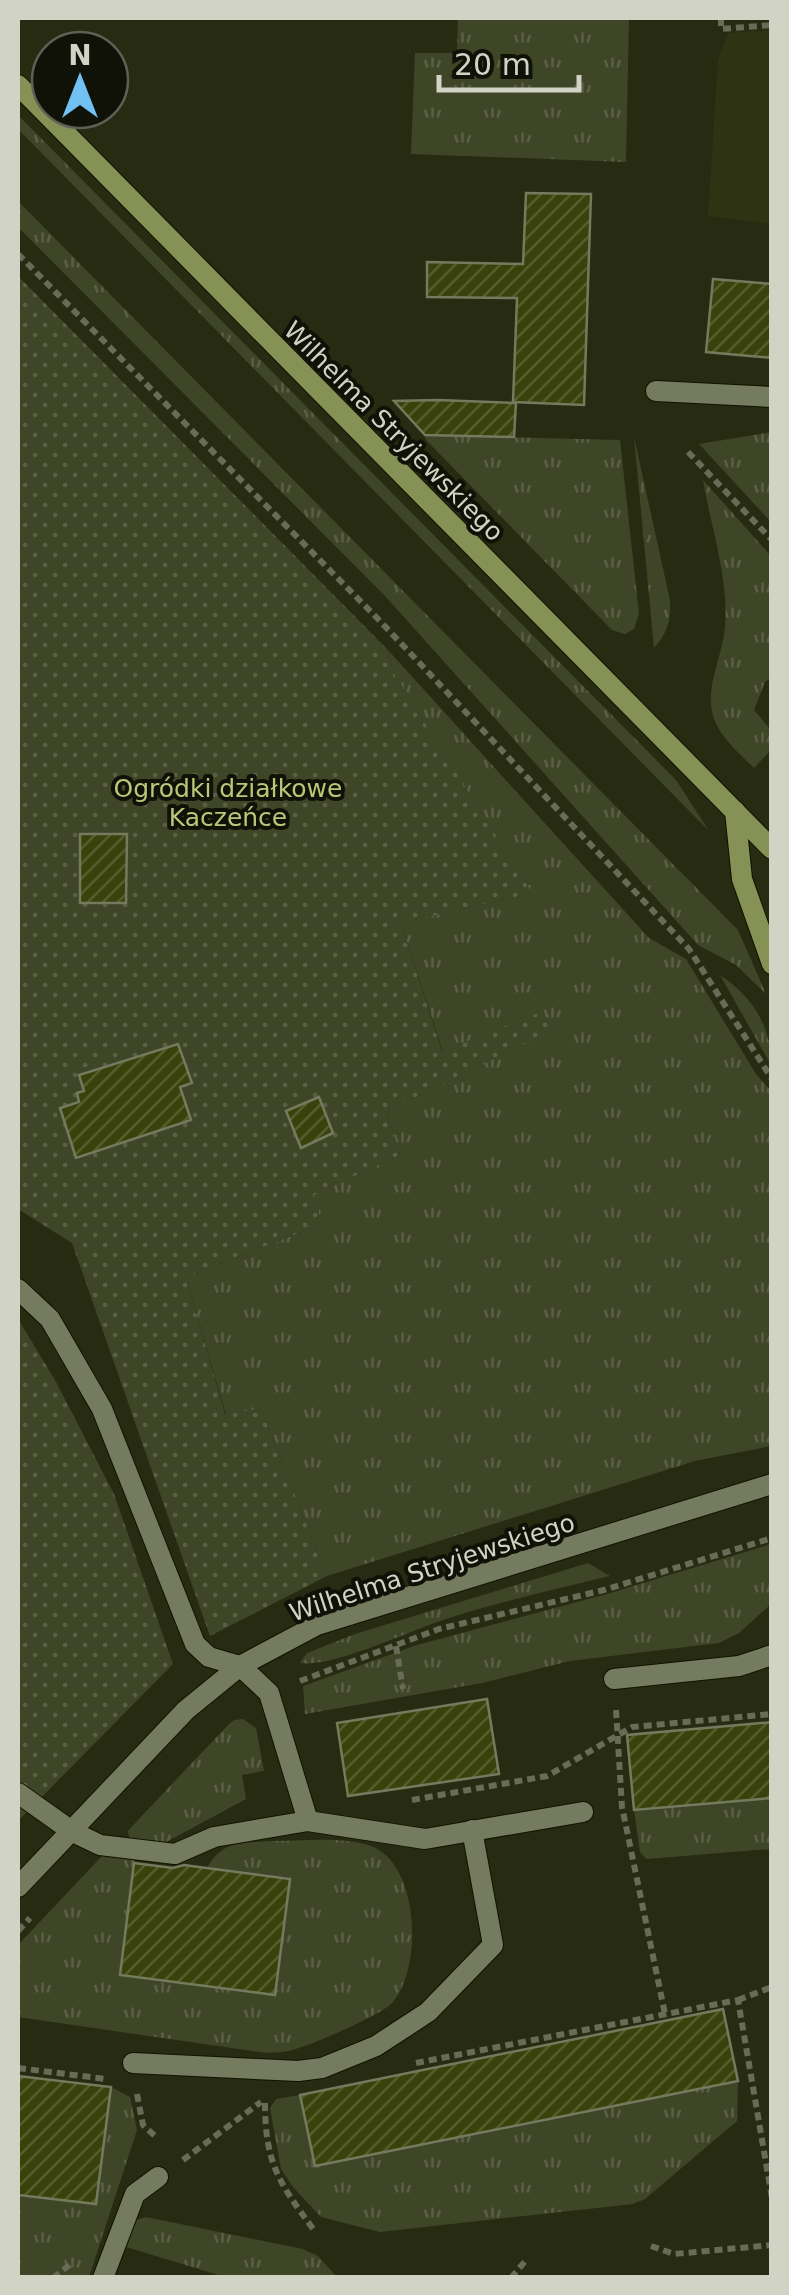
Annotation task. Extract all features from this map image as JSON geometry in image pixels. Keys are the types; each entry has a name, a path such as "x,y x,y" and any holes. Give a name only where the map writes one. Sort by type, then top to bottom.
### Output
{"street":[{"name":"Wilhelma Stryjewskiego","path":"18,85 772,848"},
{"path":"656,391 772,397"},
{"path":"735,811 742,879 772,964"},
{"path":"18,1289 50,1319 102,1410 195,1644 209,1656 240,1666 269,1693 308,1820"},
{"name":"Wilhelma Stryjewskiego","path":"18,1887 186,1710 240,1666 317,1626 772,1484"},
{"path":"614,1679 739,1666 772,1655"},
{"path":"18,1793 73,1832 118,1848 175,1854 214,1837 308,1820 425,1839 583,1812"},
{"path":"132,2063 298,2072 322,2068 376,2046 428,2012 493,1945 472,1830"},
{"path":"103,2278 135,2194 158,2177"}],"path":[{"path":"721,18 721,30 772,25"},
{"path":"18,254 379,620 689,949 772,1080"},
{"path":"688,452 772,540"},
{"path":"269,1693 439,1629 604,1590 772,1538"},
{"path":"396,1646 404,1689"},
{"path":"411,1800 547,1776 632,1727 772,1714"},
{"path":"618,1733 622,1806 665,2014"},
{"path":"18,1932 31,1917"},
{"path":"397,2067 738,2000 772,1987"},
{"path":"738,2000 772,2198"},
{"path":"132,2063 144,2125 155,2136"},
{"path":"18,2068 110,2079"},
{"path":"158,2177 254,2110 268,2094 265,2142 272,2165 314,2230"},
{"path":"651,2246 674,2254 772,2245"},
{"path":"511,2278 528,2259"}],"shaded area":[{"path":"771,30 771,224 708,216 718,60 728,33"}],"green space":[{"path":"458,18 629,18 626,162 411,154 415,53 457,53"},
{"path":"18,115 676,780 709,831 18,129"},
{"path":"18,201 738,930 766,994 736,965 698,945 386,597 18,227"},
{"name":"Ogródki działkowe Kaczeńce","path":"18,276 387,649 394,674 532,893 401,923 442,1051 541,1012 555,1029 387,1112 400,1155 314,1195 322,1224 186,1277 225,1414 261,1409 327,1576 210,1636 72,1243 18,1209"},
{"path":"772,432 771,522 699,444"},
{"path":"425,435 620,440 639,614 634,629 625,634 612,630"},
{"path":"634,437 670,600 668,626 654,648"},
{"path":"703,480 771,556 771,678 765,682 754,710 771,730 771,750 754,768 723,736 712,712 711,691 724,638 726,609"},
{"path":"387,649 649,938 686,959 756,1074 771,1091 771,1446 695,1461 327,1576 261,1409 226,1415 186,1277 322,1224 313,1195 400,1155 387,1112 554,1029 541,1013 443,1052 401,923 531,893 394,674"},
{"path":"720,975 742,993 758,1014 768,1038 771,1065"},
{"path":"18,1319 55,1380 114,1494 173,1664 18,1821"},
{"path":"771,1544 771,1604 739,1633 719,1643 570,1661 482,1683 305,1714 303,1686 417,1645 607,1594"},
{"path":"588,1563 610,1576 466,1613 332,1660 300,1663 307,1653 355,1634"},
{"path":"243,1719 256,1728 264,1771 242,1775 246,1799 157,1847 130,1843 128,1831 138,1820 227,1726"},
{"path":"771,1798 771,1849 646,1859 640,1852 634,1810"},
{"path":"272,1841 360,1843 387,1857 399,1873 412,1918 412,1943 402,1987 385,2008 310,2044 266,2053 18,2017 18,1945 102,1856 135,1859 120,1975 274,1995 290,1879 207,1868 227,1848"},
{"path":"738,2081 737,2121 645,2199 633,2204 380,2232 321,2217 293,2187 281,2169 270,2108 276,2099 300,2095 315,2166"},
{"path":"111,2087 130,2097 137,2130 89,2277 18,2278 18,2195 96,2204"},
{"path":"146,2217 303,2249 318,2256 337,2277 225,2277 126,2247 133,2221"}],"building":[{"path":"526,193 591,194 584,405 513,402 517,298 427,297 427,262 523,264"},
{"path":"713,279 772,284 772,358 706,352"},
{"path":"394,401 516,403 514,437 425,435"},
{"path":"80,834 127,834 126,903 80,903"},
{"path":"178,1044 192,1083 180,1087 191,1120 76,1158 60,1108 79,1102 77,1093 84,1091 79,1075"},
{"path":"319,1097 333,1133 301,1148 286,1111"},
{"path":"487,1699 499,1774 348,1796 337,1723"},
{"path":"772,1722 772,1798 634,1810 627,1735"},
{"path":"134,1863 173,1868 184,1865 290,1879 275,1995 120,1975"},
{"path":"723,2009 738,2081 315,2166 300,2095"},
{"path":"18,2076 111,2087 96,2204 18,2195"}]}
